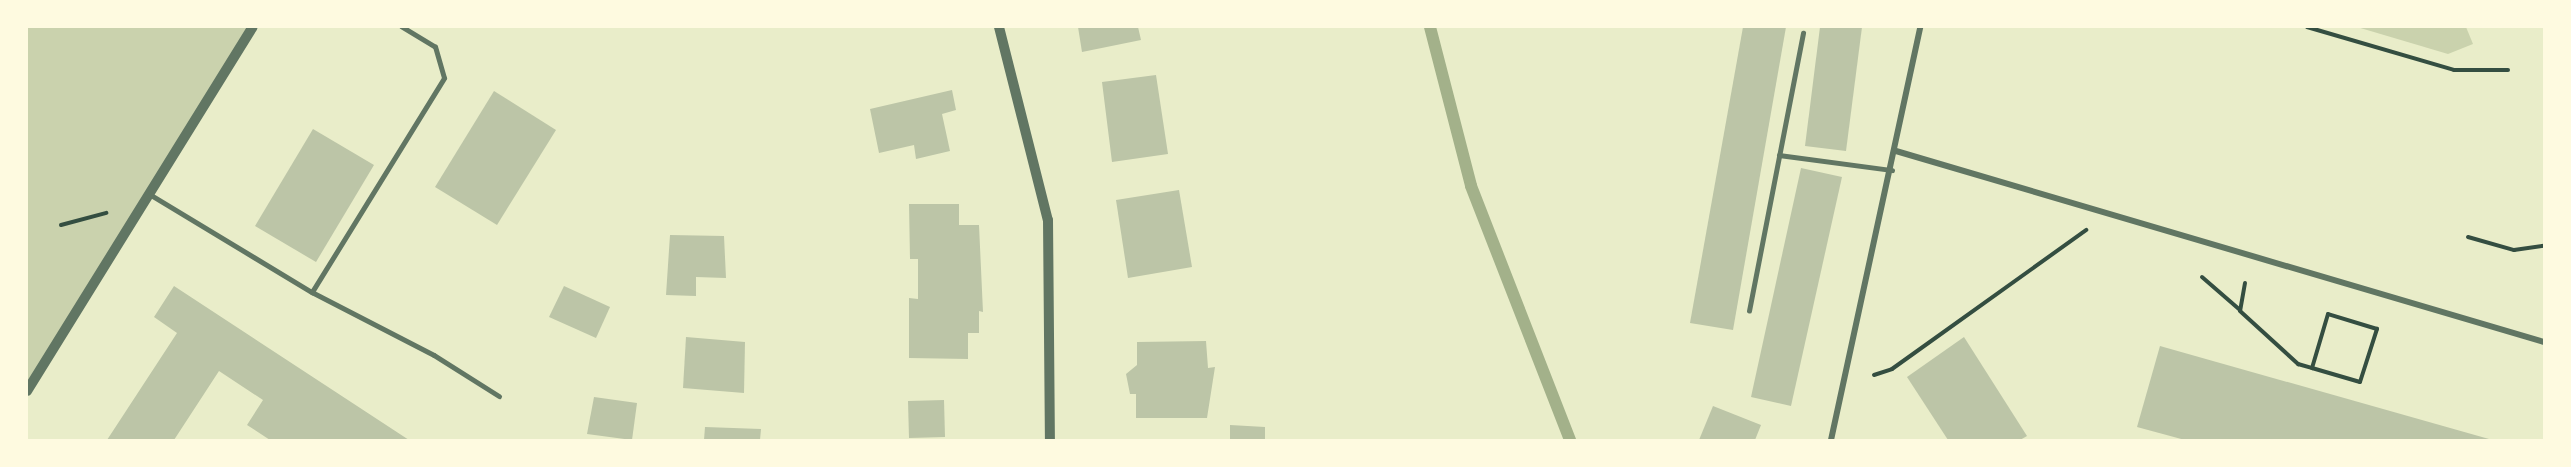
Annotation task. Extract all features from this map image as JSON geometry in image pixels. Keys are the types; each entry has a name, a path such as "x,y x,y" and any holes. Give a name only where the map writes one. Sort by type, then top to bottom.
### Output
{"street":[{"path":"27,391 151,195 253,27"},
{"path":"999,27 1048,220 1050,440"},
{"path":"1831,440 1892,170 1920,27"},
{"path":"1896,151 2544,342"}],"lane":[{"path":"312,292 444,78 435,47 402,27"},
{"path":"1749,311 1803,33"},
{"path":"1779,155 1892,170"},
{"path":"151,195 312,292 434,355 499,396"}],"path":[{"path":"2307,27 2454,70 2508,70"},
{"path":"61,225 107,213"},
{"path":"1874,375 1892,369 2089,228"},
{"path":"2468,237 2514,250 2544,246"},
{"path":"2202,277 2298,364 2360,382 2377,329 2328,314 2312,368"},
{"path":"2240,311 2245,282"}],"green space":[{"path":"27,27 253,27 27,390"},
{"path":"2357,27 2466,27 2473,44 2448,54"}],"building":[{"path":"1078,27 1138,27 1141,40 1082,52"},
{"path":"1743,27 1786,27 1733,330 1690,323"},
{"path":"1820,27 1862,27 1846,151 1805,146"},
{"path":"1156,75 1168,154 1112,162 1102,82"},
{"path":"952,90 956,110 942,114 950,151 916,159 914,145 879,153 870,109"},
{"path":"494,91 556,130 497,225 435,187"},
{"path":"313,129 374,165 316,262 255,226"},
{"path":"1801,168 1842,177 1791,406 1751,397"},
{"path":"1179,190 1192,267 1128,278 1116,200"},
{"path":"909,204 959,204 959,225 979,225 983,312 979,311 979,333 968,333 968,359 909,358 909,298 918,299 918,259 910,259"},
{"path":"670,235 724,236 726,278 696,277 696,296 666,295"},
{"path":"174,286 409,440 270,440 247,425 263,400 219,371 174,440 107,440 177,333 154,317"},
{"path":"564,286 610,307 596,338 549,317"},
{"path":"686,337 745,342 744,393 683,388"},
{"path":"1964,337 2027,436 2020,440 1948,440 1907,377"},
{"path":"1206,341 1208,368 1215,367 1207,418 1136,418 1136,394 1130,394 1126,374 1137,365 1137,342"},
{"path":"2160,346 2489,440 2185,440 2137,427"},
{"path":"594,397 637,403 632,440 587,434"},
{"path":"944,400 945,437 909,438 908,401"},
{"path":"1713,406 1761,425 1755,440 1699,440"},
{"path":"1230,425 1265,427 1265,440 1230,440"},
{"path":"705,427 761,429 760,440 704,440"}],"waterway":[{"path":"1430,27 1471,186 1570,440"}]}
